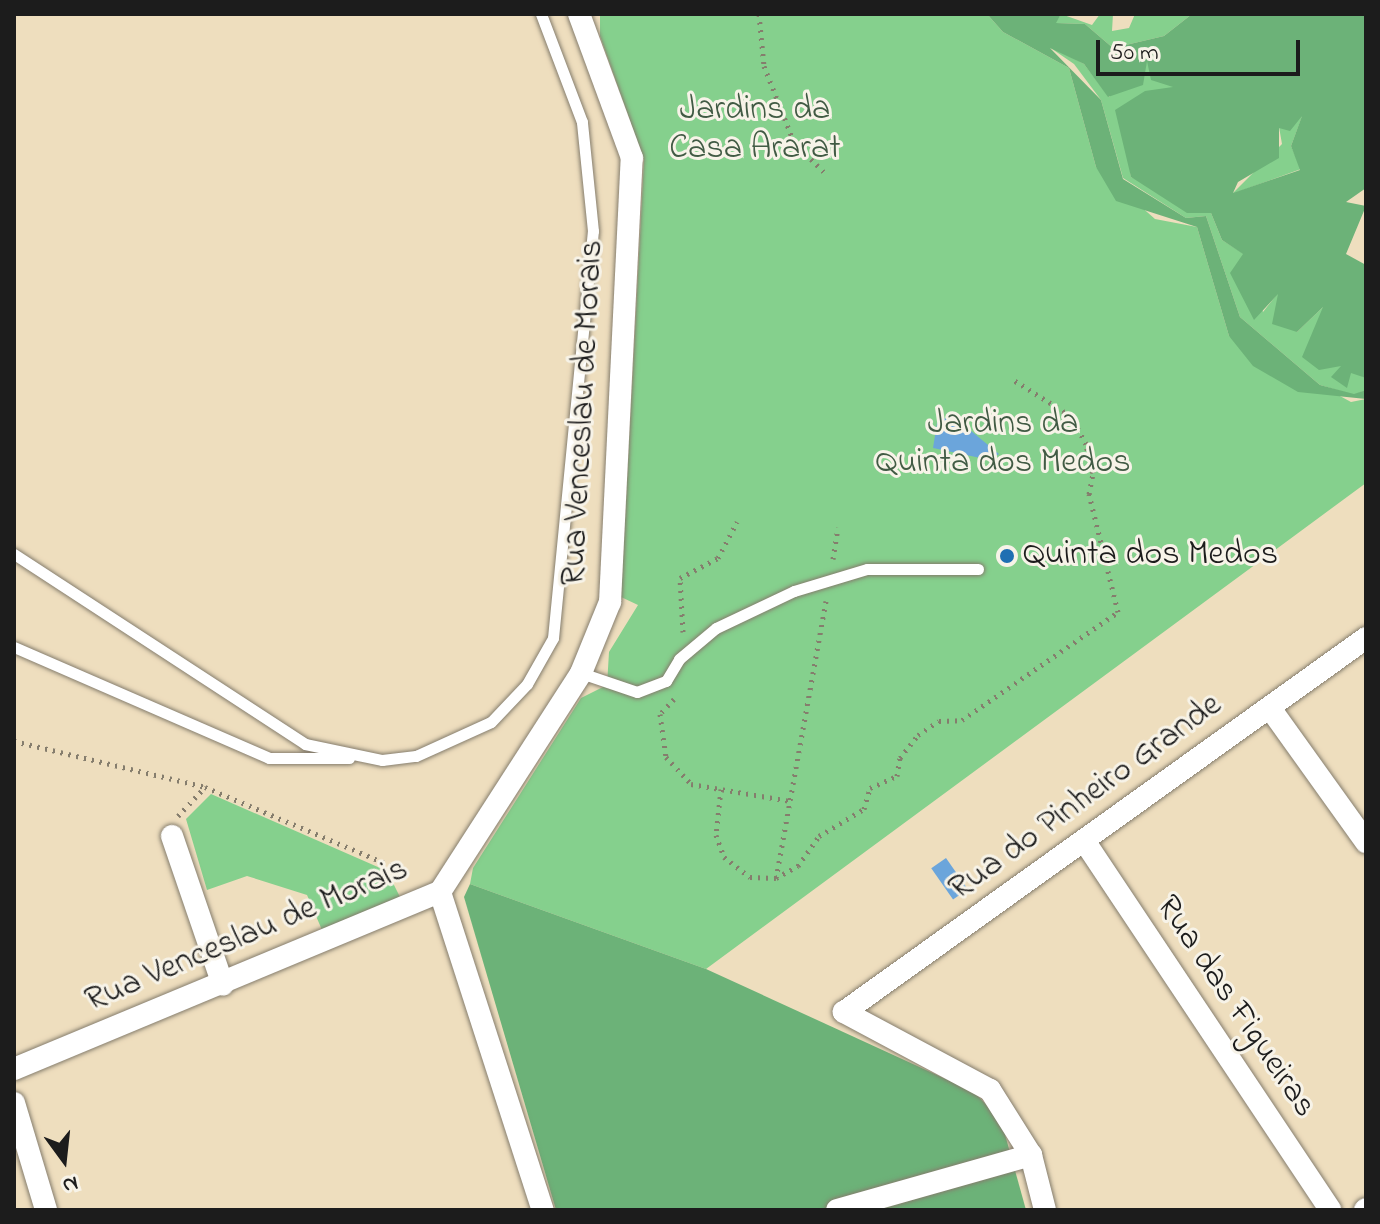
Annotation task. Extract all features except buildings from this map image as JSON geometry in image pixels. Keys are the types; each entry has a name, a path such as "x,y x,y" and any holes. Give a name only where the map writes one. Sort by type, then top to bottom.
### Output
{"street":[{"name":"Rua Venceslau de Morais","path":"14,1069 223,985 431,896 581,673 610,602 632,158 579,14"},
{"name":"Rua do Pinheiro Grande","path":"1031,1155 990,1090 844,1012 1366,638"},
{"path":"1270,708 1366,842"},
{"path":"172,836 223,985"},
{"name":"Rua das Figueiras","path":"1085,842 1330,1210"},
{"path":"431,896 543,1210"},
{"path":"14,1103 46,1210"},
{"path":"837,1210 1031,1155 1045,1210"}],"lane":[{"path":"14,647 269,758 416,756 491,722 527,684 553,638 593,231 582,122 541,14"},
{"path":"14,554 305,744 353,757"},
{"path":"581,673 637,692 666,681 679,659 716,628 830,580 867,569 978,569"}],"path":[{"path":"759,14 764,66 794,142 824,172"},
{"path":"721,789 716,835 724,857 750,877 776,878 798,866 819,836 864,809 870,788 897,776 900,758 918,735 939,721 962,720 1118,612 1089,494 1093,473 1086,444 1071,416 1012,379"},
{"path":"737,522 718,558 680,578 680,693 660,714 666,757 691,784 790,801"},
{"path":"776,878 838,527"},
{"path":"14,741 205,787 390,865 431,896"},
{"path":"172,836 182,805 205,787"}],"green space":[{"name":"Jardins da Quinta dos Medos","path":"600,14 987,14 1003,32 1069,68 1096,167 1155,219 1197,227 1229,336 1351,402 1366,399 1366,483 706,969 470,884 473,868 581,698 607,685 609,652 638,605 621,597 644,160 600,36"},
{"path":"987,14 1061,14 1056,23 1085,24 1113,48 1164,36 1192,14 1366,14 1366,188 1346,202 1366,206 1346,254 1366,265 1366,378 1351,373 1347,388 1331,377 1341,366 1319,370 1302,357 1323,307 1297,332 1272,324 1278,294 1254,320 1230,273 1243,254 1222,240 1211,213 1187,213 1131,177 1115,110 1145,91 1173,87 1151,80 1147,61 1143,85 1108,97 1084,64 1050,48 1101,100 1123,179 1186,218 1206,216 1240,317 1320,385 1354,394 1366,390 1366,399 1298,392 1253,366 1229,336 1197,227 1116,201 1096,167 1069,68 1003,32","holes":["1302,116 1291,146 1300,170 1233,193 1238,182 1279,158 1279,128 1290,131"]},
{"path":"1061,14 1092,25 1100,14 1113,14 1112,31 1129,28 1135,14 1192,14 1164,36 1113,48 1085,24 1055,23"},
{"path":"1042,42 1084,64 1109,97 1147,58 1176,88 1126,135 1131,177 1211,213 1222,240 1244,254 1263,312 1278,293 1279,309 1297,332 1324,306 1313,365 1341,366 1366,378 1366,390 1354,395 1320,385 1240,317 1206,216 1186,218 1123,178 1101,100 1074,64"},
{"path":"1303,114 1291,146 1301,169 1232,194 1282,144 1279,127"},
{"path":"211,794 387,871 400,897 325,937 307,895 247,876 207,890 186,819"},
{"path":"470,884 706,969 974,1092 1001,1120 1026,1210 556,1210 464,897"}],"water":[{"path":"938,417 959,421 999,454 990,460 933,448"},
{"path":"946,858 968,889 953,899 931,868"}],"place":[{"name":"Quinta dos Medos","path":"1007,556"}],"park label":[{"name":"Jardins da Casa Ararat","path":"755,130"}]}
